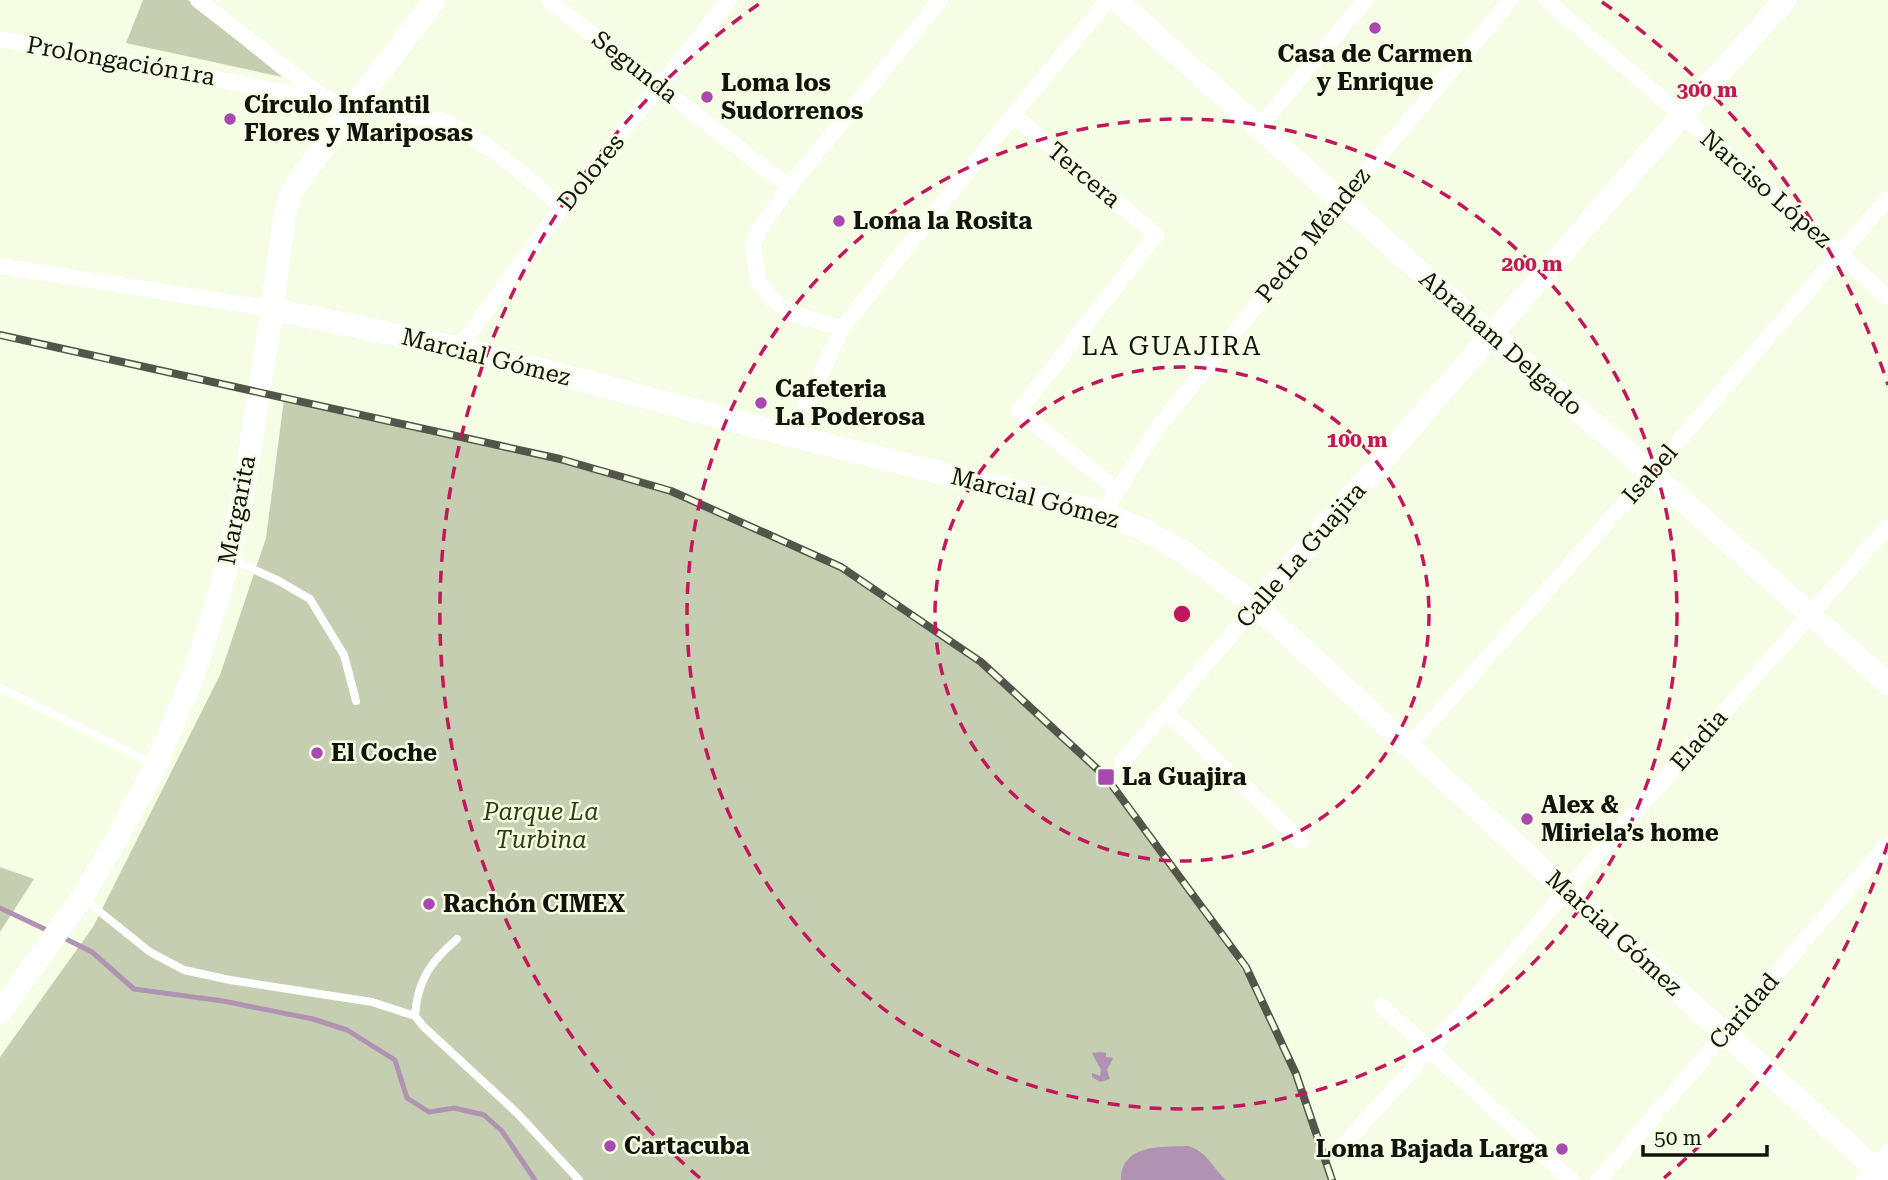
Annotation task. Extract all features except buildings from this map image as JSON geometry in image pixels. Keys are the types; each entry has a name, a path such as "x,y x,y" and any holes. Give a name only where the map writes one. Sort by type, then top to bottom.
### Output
{"main road":[{"name":"Margarita","path":"0,1013 82,897 117,838 156,765 195,671 222,584 243,495 284,219 291,192 435,0"},
{"name":"Abraham Delgado","path":"1116,0 1888,684"},
{"name":"Calle La Guajira","path":"1256,606 1785,0"},
{"name":"Marcial Gómez","path":"272,309 458,348 792,436 1102,513 1142,528 1182,551 1256,606 1566,891 1878,1170"}],"street":[{"path":"198,0 325,99"},
{"name":"Segunda","path":"548,0 789,187"},
{"name":"Dolores","path":"458,348 562,207 729,0"},
{"path":"842,328 790,313 773,300 758,282 753,244 759,230 789,187 940,0"},
{"path":"792,436 842,328 1108,0"},
{"path":"1259,127 1365,0"},
{"name":"Pedro Méndez","path":"1102,513 1157,427 1341,201 1511,0"},
{"name":"Narciso López","path":"1546,0 1682,115 1888,298"},
{"name":"Prolongación1ra","path":"0,38 447,122 470,133 497,152 562,207"},
{"name":"Tercera","path":"1013,115 1156,235 1019,411 1117,490"},
{"name":"Isabel","path":"1408,747 1888,198"},
{"name":"Marcial Gómez","path":"0,266 272,309"},
{"name":"Eladia","path":"1345,1143 1429,1051 1566,891 1888,526"},
{"name":"Calle La Guajira","path":"1122,762 1256,606"},
{"path":"1166,712 1301,841"},
{"name":"Caridad","path":"1600,1180 1888,843"},
{"path":"1381,1005 1571,1180"}],"lane":[{"path":"228,558 279,581 310,599 344,655 356,701"},
{"path":"0,687 156,765"},
{"path":"82,897 150,952 184,970 230,980 372,1002 415,1016 517,1113 579,1180"},
{"path":"415,1016 419,985 441,952 457,939"}],"green space":[{"path":"143,0 188,0 282,77 126,43"},
{"name":"Parque La Turbina","path":"284,399 590,467 676,496 808,553 848,574 983,668 1105,781 1252,984 1298,1084 1331,1180 0,1180 0,1057 93,927 220,675 266,538"},
{"path":"0,867 34,879 0,932"}],"shaded area":[{"path":"1092,1053 1106,1053 1106,1057 1113,1058 1107,1070 1110,1079 1100,1082 1092,1077 1092,1073 1100,1076 1101,1070"},
{"path":"1188,1146 1205,1156 1226,1180 1121,1180 1123,1168 1135,1154 1155,1148"}],"waterway":[{"path":"0,908 51,932"},
{"path":"60,936 92,952 134,989 223,1001 313,1019 347,1030 395,1060 407,1098 429,1112 454,1108 484,1115 502,1131 535,1180"}],"railway":[{"path":"0,335 560,459 671,491 841,567 981,662 1106,777 1246,967 1296,1074 1332,1180"}],"place":[{"name":"Casa de Carmen y Enrique","path":"1375,28"},
{"name":"Loma los Sudorrenos","path":"707,97"},
{"name":"Círculo Infantil Flores y Mariposas","path":"230,119"},
{"name":"Loma la Rosita","path":"839,221"},
{"name":"Cafeteria La Poderosa","path":"761,403"},
{"name":"El Coche","path":"317,753"},
{"name":"La Guajira","path":"1106,777"},
{"name":"Alex & Miriela’s home","path":"1527,819"},
{"name":"Rachón CIMEX","path":"429,904"},
{"name":"Cartacuba","path":"610,1146"},
{"name":"Loma Bajada Larga","path":"1562,1149"}],"district":[{"name":"LA GUAJIRA","path":"1172,346"}]}
